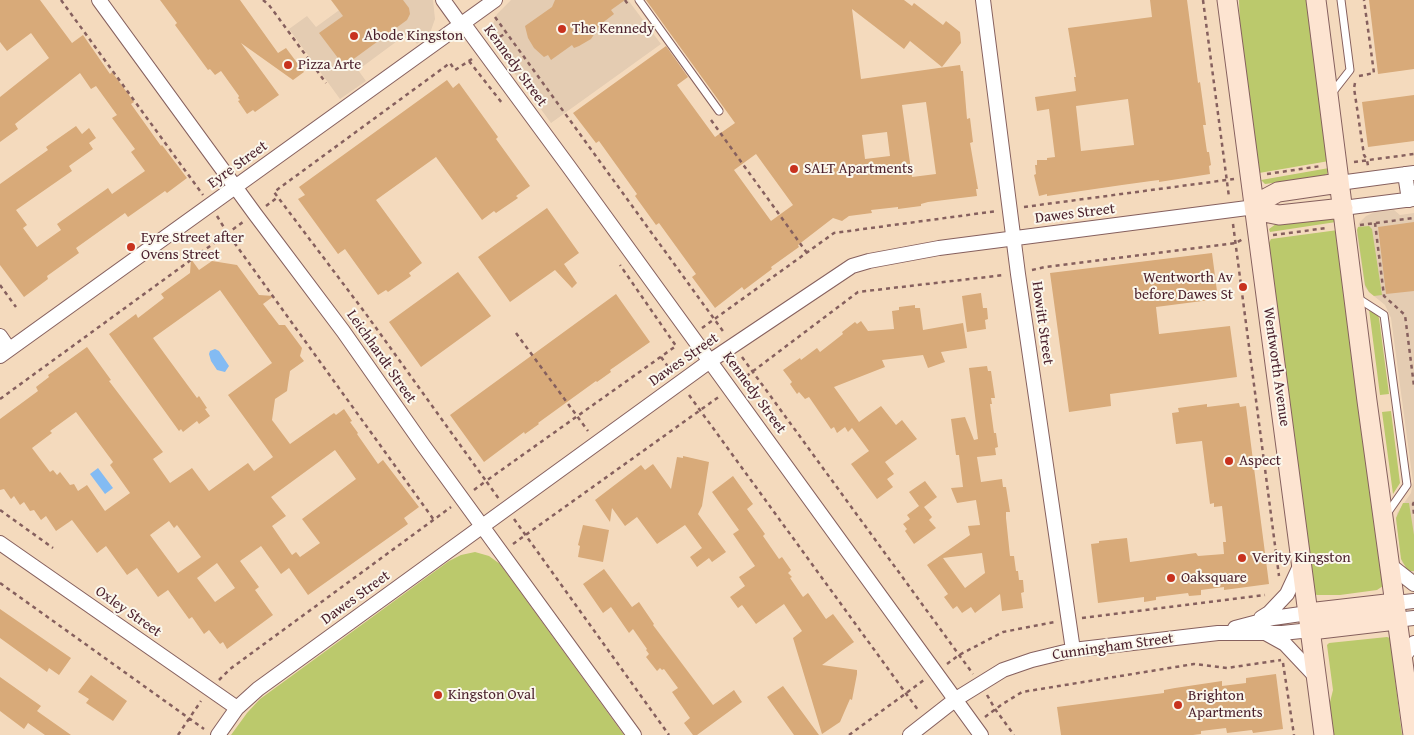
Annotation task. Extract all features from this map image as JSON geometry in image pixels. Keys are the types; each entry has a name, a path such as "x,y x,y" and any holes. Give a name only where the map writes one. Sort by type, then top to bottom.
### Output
{"main road":[{"name":"Wentworth Avenue","path":"1227,0 1324,735"},
{"path":"1316,0 1383,519 1390,565 1402,614 1402,659 1413,735"},
{"path":"1339,183 1278,192 1255,207 1279,215 1344,217"},
{"name":"Cunningham Street","path":"1310,622 1402,614"}],"street":[{"name":"Leichhardt Street","path":"99,0 254,214 342,330 634,735"},
{"name":"Kennedy Street","path":"443,0 691,335 978,731"},
{"name":"Howitt Street","path":"983,0 1018,274 1074,650"},
{"name":"Eyre Street","path":"5,353 491,3"},
{"path":"1339,183 1409,173 1411,200 1344,217"},
{"name":"Dawes Street","path":"212,732 258,689 680,382 852,266 939,248 1255,207"},
{"path":"0,336 5,353"},
{"name":"Oxley Street","path":"0,543 237,708"},
{"name":"Cunningham Street","path":"1247,625 1269,613 1284,597 1293,583 1301,562"},
{"path":"1390,565 1414,584"},
{"name":"Cunningham Street","path":"1402,614 1414,601"},
{"name":"Cunningham Street","path":"1218,633 1273,618 1310,622"},
{"name":"Cunningham Street","path":"910,735 956,699 1003,670 1032,660 1074,650 1218,633 1282,633 1310,622"},
{"path":"1265,633 1285,644 1316,678"},
{"path":"1402,659 1414,643"}],"lane":[{"path":"639,0 719,111"},
{"path":"1328,97 1350,70 1341,0"},
{"path":"1354,295 1384,315 1407,485 1383,519"}],"path":[{"path":"61,0 210,205 228,234 434,520"},
{"path":"263,0 270,5 326,83"},
{"path":"625,0 630,8"},
{"path":"1204,0 1226,180"},
{"path":"1364,0 1374,73 1356,76 1354,88 1364,156 1368,160"},
{"path":"491,3 715,320 981,685 995,709 1014,735"},
{"path":"505,107 469,61 455,70 450,63 274,192 366,314 669,735"},
{"path":"710,119 807,253"},
{"path":"691,335 715,320 834,233 1414,154"},
{"path":"0,399 278,197"},
{"path":"501,552 700,411 858,292 1018,274 1045,267 1236,243 1244,239 1344,217 1375,223 1414,218"},
{"path":"1375,223 1384,296 1405,315 1414,386"},
{"path":"1236,243 1280,579"},
{"path":"178,735 209,689 230,669 486,481 676,346 617,260"},
{"path":"0,285 16,307"},
{"path":"516,333 596,443"},
{"path":"661,356 928,722"},
{"path":"1414,502 1414,515"},
{"path":"0,510 53,548"},
{"path":"0,583 190,719 212,732"},
{"path":"978,731 995,709 1022,692 1194,664 1227,668 1283,660 1294,735"}],"shaded area":[{"path":"353,0 433,0 435,19 430,33 417,44 408,33 358,70 366,81 340,99 289,29 307,16 316,27"},
{"path":"511,0 628,0 661,44 551,123 499,52 493,39 493,24 497,14"},
{"path":"1394,210 1400,215 1414,213 1414,578 1402,562 1396,520 1397,513 1411,493 1413,482 1391,318 1385,305 1365,287 1357,235 1359,223 1366,216 1375,212"}],"green space":[{"path":"1239,0 1308,0 1329,161 1259,173 1240,27"},
{"path":"1329,168 1327,174 1320,177 1265,184 1261,180"},
{"path":"1334,217 1336,222 1270,232 1269,229 1276,224"},
{"path":"1369,226 1372,229 1382,295 1374,296 1365,285 1357,230 1358,227"},
{"path":"1338,230 1383,586 1377,590 1340,595 1317,595 1314,594 1269,243 1271,239"},
{"path":"1369,309 1376,313 1379,318 1389,394 1380,395"},
{"path":"1391,411 1400,483 1393,494 1382,412"},
{"path":"1403,503 1409,503 1414,535 1414,571 1408,571 1401,559 1396,518"},
{"path":"475,552 489,556 500,564 624,735 231,735 260,699 449,561 461,555"},
{"path":"1390,638 1402,735 1332,735 1329,706 1333,690 1327,645 1329,643"}],"water":[{"path":"215,349 219,351 229,366 225,372 217,370 211,361 210,351"},
{"path":"98,468 113,488 105,494 90,474"}],"building":[{"path":"0,0 40,0 72,43 83,35 110,74 112,72 134,102 131,104 161,146 187,178 128,217 125,213 76,248 79,253 47,276 48,279 24,297 0,265 0,184 48,150 46,147 76,126 82,134 89,128 96,138 89,143 93,149 69,166 72,171 16,210 27,225 23,228 37,247 61,230 57,224 108,188 112,194 145,171 131,152 135,149 112,118 117,115 96,86 91,89 80,73 15,124 18,129 0,142 0,97 49,58 31,33 7,51 0,42"},
{"path":"160,0 240,0 278,53 286,48 304,72 293,80 241,43 279,95 255,112 253,110 247,114 238,101 240,100 239,96 221,71 215,75 210,69 208,70 175,25 177,23"},
{"name":"Abode Kingston","path":"331,0 403,0 409,8 410,14 407,20 344,66 319,33 343,16"},
{"name":"The Kennedy","path":"555,0 625,0 611,10 614,14 601,24 591,39 574,48 572,45 551,60 548,55 544,57 534,48 528,38 525,26 552,7"},
{"path":"646,0 904,0 912,6 914,3 943,25 946,21 960,32 961,43 942,67 910,41 904,49 852,9 861,79 960,65 961,71 963,71 967,119 970,118 973,142 970,143 978,189 976,189 977,196 928,202 921,204 921,206 871,210 872,213 849,216 842,221 833,218 798,245 799,247 771,267 772,269 744,290 742,287 715,308 692,277 696,274 659,223 656,225 635,196 637,194 599,141 596,143 573,113 666,46 688,77 677,85 715,137 735,123","holes":["926,102 936,174 912,177 902,105","887,132 890,156 865,159 862,135","756,154 793,205 771,221 734,170"]},
{"path":"1150,0 1187,0 1198,83 1200,82 1206,125 1203,125 1211,165 1209,166 1210,174 1039,196 1034,175 1036,174 1035,165 1037,165 1037,160 1047,160 1047,158 1055,157 1049,109 1037,111 1035,97 1076,91 1074,77 1076,77 1068,28 1152,17","holes":["1128,99 1134,145 1081,151 1076,106"]},
{"path":"1369,0 1414,0 1414,69 1378,74"},
{"path":"447,80 453,88 459,83 530,186 516,196 518,198 482,220 436,157 376,200 422,263 409,273 411,276 388,292 386,290 378,295 345,249 338,254 298,199 305,195 299,187"},
{"path":"1414,95 1414,141 1368,147 1362,102"},
{"path":"547,208 579,253 564,264 577,283 572,288 555,270 510,302 478,257"},
{"path":"1414,222 1414,291 1386,294 1378,227"},
{"path":"1212,253 1218,299 1156,307 1159,334 1230,326 1237,377 1110,394 1111,406 1069,412 1050,273"},
{"path":"191,259 199,270 212,261 237,265 259,295 274,296 263,304 279,325 285,325 302,348 300,356 304,361 290,371 287,391 275,399 272,420 290,444 334,413 336,415 344,409 352,421 350,422 357,434 378,464 383,460 419,507 404,518 408,524 308,595 289,568 281,574 261,546 240,561 259,587 255,590 273,615 227,649 223,642 220,644 209,630 204,634 192,617 189,619 168,590 158,597 137,568 127,575 106,546 97,553 72,520 56,531 46,516 41,520 34,510 30,511 24,502 20,505 14,496 11,499 4,489 0,490 0,419 38,391 36,387 49,377 48,375 87,347 111,380 109,381 163,452 153,459 170,483 192,468 209,491 248,463 254,471 273,457 228,395 272,363 220,290 153,338 197,398 199,396 210,416 199,424 197,421 183,432 181,429 179,431 109,334 136,314 138,318 164,298 161,294 190,273","holes":["76,412 113,462 110,465 130,493 105,511 87,485 78,491 74,484 70,485 60,472 57,475 53,470 50,472 32,448 52,433 50,431","335,450 356,479 302,519 320,543 300,557 296,552 292,555 272,526 286,516 271,497","169,521 174,528 177,525 201,557 178,573 150,535","217,563 235,588 215,602 197,578"]},
{"path":"458,272 491,316 421,367 389,322"},
{"path":"981,293 983,308 987,308 988,319 985,320 986,329 967,332 962,296"},
{"path":"616,294 650,342 484,462 450,415"},
{"path":"915,305 915,308 920,308 923,330 963,323 967,348 941,352 945,362 928,368 923,355 882,360 885,367 834,387 859,422 881,406 896,425 902,420 917,439 885,462 894,474 887,479 893,487 877,499 851,464 869,451 852,428 848,432 845,427 837,433 834,427 831,429 809,397 805,399 799,392 797,394 790,384 792,382 783,370 817,348 820,352 855,322 857,324 861,321 868,331 894,329 892,311 899,310 899,307"},
{"path":"987,366 988,371 991,371 995,398 991,398 992,404 990,404 998,447 995,448 996,455 977,457 981,482 1002,479 1003,487 1006,487 1010,512 1006,512 1006,518 1010,556 1014,556 1019,580 1023,580 1024,592 1021,593 1023,608 1002,611 1000,594 975,613 971,607 962,613 957,606 953,609 944,597 948,594 927,565 970,535 968,526 980,525 976,500 957,503 951,488 963,487 959,455 956,455 951,419 965,417 974,440 978,439 969,368","holes":["982,553 985,573 965,588 943,558"]},
{"path":"1239,403 1240,407 1246,406 1269,584 1224,590 1224,587 1201,590 1201,595 1189,596 1188,593 1156,597 1156,600 1144,602 1144,597 1098,603 1091,544 1099,543 1099,541 1127,538 1130,562 1196,553 1198,556 1224,554 1223,542 1226,542 1222,506 1214,507 1214,503 1210,504 1202,441 1176,444 1172,413 1179,412 1178,408 1207,404 1207,407"},
{"path":"683,456 709,462 702,506 698,514 726,552 712,562 709,558 697,567 690,557 702,548 685,525 657,544 637,517 625,526 612,508 610,522 595,500 641,465 645,470 653,464 671,489 677,457 683,458"},
{"path":"733,476 753,504 747,509 765,534 763,536 779,559 782,557 791,570 788,573 792,577 790,578 803,597 808,593 826,619 833,614 854,642 822,665 857,670 857,674 852,700 850,699 840,722 822,734 793,638 802,631 784,604 756,624 742,605 738,608 730,597 745,586 739,577 755,566 733,534 739,530 712,492"},
{"path":"925,481 937,497 924,507 932,517 929,520 936,528 914,544 905,531 907,529 903,524 910,519 907,515 919,506 909,492"},
{"path":"583,525 609,530 603,562 578,557 580,546 578,545"},
{"path":"604,569 632,607 639,602 653,625 713,705 734,690 742,702 697,735 693,735 684,723 690,718 672,692 678,688 664,669 660,668 657,671 646,657 649,654 647,649 633,629 629,633 611,607 603,613 583,584"},
{"path":"0,609 71,658 59,675 49,668 47,672 0,638"},
{"name":"Brighton Apartments","path":"1276,674 1283,729 1253,733 1252,730 1227,733 1226,728 1201,731 1201,734 1193,735 1061,735 1057,707 1164,693 1164,690 1222,681 1222,686 1246,683 1246,678"},
{"path":"91,675 127,701 113,721 86,703 89,699 78,692"},
{"path":"0,677 41,706 37,711 71,735 45,735 28,723 24,729 0,711"},
{"path":"783,686 819,735 794,735 767,697"}],"place":[{"name":"The Kennedy","path":"562,29"},
{"name":"Abode Kingston","path":"354,36"},
{"name":"Pizza Arte","path":"288,65"},
{"name":"SALT Apartments","path":"794,169"},
{"name":"Eyre Street after Ovens Street","path":"131,247"},
{"name":"Wentworth Av before Dawes St","path":"1243,287"},
{"name":"Aspect","path":"1229,461"},
{"name":"Verity Kingston","path":"1242,558"},
{"name":"Oaksquare","path":"1171,578"},
{"name":"Kingston Oval","path":"438,695"},
{"name":"Brighton Apartments","path":"1178,705"}]}
